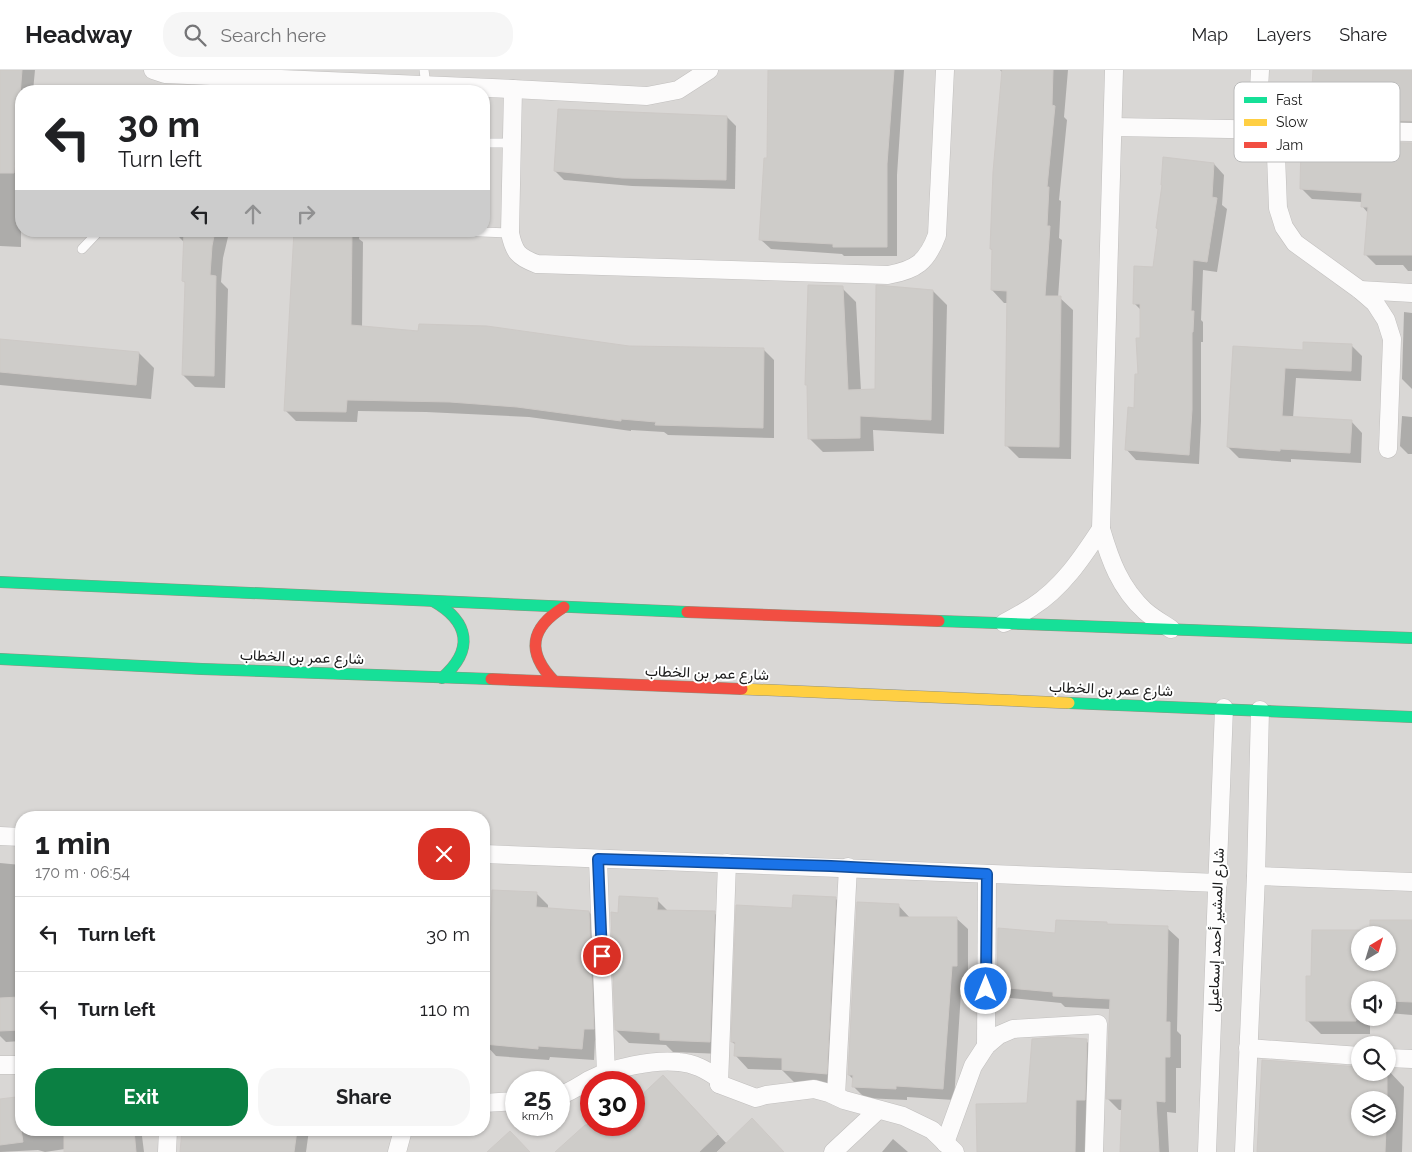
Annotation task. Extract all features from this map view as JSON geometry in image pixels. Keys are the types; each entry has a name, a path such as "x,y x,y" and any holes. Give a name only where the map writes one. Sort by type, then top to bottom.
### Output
{"street":[{"path":"152,70 165,74 284,85 425,77 484,85"},
{"path":"490,86 513,89 647,96 678,90 709,70"},
{"path":"513,89 510,233 513,248 523,259 537,264 888,275 905,272 920,263 931,251 938,235 945,70"},
{"path":"1114,70 1101,529 1109,559 1124,587 1145,611 1171,629"},
{"path":"1113,127 1234,129"},
{"path":"1276,162 1278,208 1284,226 1295,243 1360,290 1375,303 1386,320 1392,339 1388,449"},
{"path":"1360,290 1412,293"},
{"path":"1002,624 1032,607 1059,585 1082,559 1101,529"},
{"path":"0,582 564,607 1412,638"},
{"path":"433,601 444,606 454,614 461,625 464,636 464,649 460,661 442,678"},
{"path":"554,681 544,672 537,661 534,647 536,634 542,622 552,613 564,607"},
{"name":"شارع عمر بن الخطاب","path":"0,658 202,669 554,681 1412,716"},
{"name":"شارع المشير أحمد إسماعيل","path":"1207,1152 1224,708"},
{"path":"1244,1152 1256,876 1260,710"},
{"path":"0,836 15,837"},
{"path":"490,854 726,862 1218,883"},
{"path":"598,859 606,1071"},
{"path":"719,1084 726,862"},
{"path":"836,1096 848,867"},
{"path":"986,1046 987,874"},
{"path":"1256,876 1412,882"},
{"path":"719,1084 756,1098 766,1094 814,1089 829,1092 844,1100 902,1116 925,1126 950,1147 973,1066 986,1046 999,1035 1013,1029 1098,1024 1094,1152"},
{"path":"1248,1048 1351,1055"},
{"path":"1396,1058 1412,1059"},
{"path":"613,1071 649,1063 679,1062 701,1067 718,1078 719,1084"},
{"path":"0,1064 15,1065"},
{"path":"490,1103 505,1102"},
{"path":"833,1152 878,1110"},
{"path":"168,1136 168,1152"},
{"path":"397,1152 401,1136"}],"lane":[{"path":"490,143 512,143"},
{"path":"490,232 510,233"},
{"path":"82,249 93,237"}],"shaded area":[{"path":"0,70 1412,70 1412,1152 0,1152"}],"building":[{"path":"0,70 22,70 21,85 15,85 14,173 0,173"},
{"path":"768,70 894,70 887,164 887,247 833,247 833,244 759,240 764,158 767,158"},
{"path":"1002,70 1053,70 1052,105 1055,106 1047,187 1049,187 1047,226 1050,226 1045,296 1061,296 1059,447 1005,446 1007,291 991,290 992,249 990,249 993,172"},
{"path":"1313,70 1412,70 1412,121 1400,121 1400,82 1312,82"},
{"path":"558,109 727,116 726,180 622,178 554,171"},
{"path":"1400,143 1412,143 1412,255 1364,255 1368,207 1361,207 1362,193 1300,189 1301,162 1400,162"},
{"path":"1163,157 1214,163 1212,197 1217,198 1207,262 1193,260 1191,311 1194,311 1192,332 1192,410 1189,455 1125,450 1128,407 1134,408 1135,374 1138,374 1136,338 1140,338 1140,304 1133,304 1134,266 1153,267 1162,185"},
{"path":"184,237 214,237 210,275 216,276 214,376 182,375 185,282 182,281"},
{"path":"294,237 352,237 351,325 418,331 419,324 487,326 629,346 764,348 763,428 655,425 656,422 621,419 621,421 517,407 450,402 347,400 346,412 284,411"},
{"path":"808,285 843,286 848,390 875,389 876,285 933,290 931,420 860,416 860,438 808,439 807,385 805,385"},
{"path":"0,339 139,352 136,385 0,372"},
{"path":"1303,342 1352,344 1351,371 1285,368 1282,416 1352,420 1350,453 1227,447 1233,346 1303,350"},
{"path":"492,890 537,892 536,907 589,911 594,1029 584,1029 582,1049 538,1046 538,1049 490,1045"},
{"path":"793,895 836,897 827,1074 782,1070 782,1058 734,1056 735,1042 731,1042 736,905 792,908"},
{"path":"619,896 658,898 657,910 715,911 710,1042 660,1040 660,1033 615,1030 611,912 618,913"},
{"path":"857,902 899,904 899,917 957,917 957,966 952,966 943,1089 896,1086 896,1089 852,1087 853,1075 848,1075"},
{"path":"1056,920 1168,926 1166,1022 1170,1022 1170,1057 1165,1057 1165,1102 1156,1101 1159,1152 1120,1152 1122,1099 1106,1099 1110,999 1053,996 1053,992 997,987 998,928 1055,933"},
{"path":"1370,920 1412,920 1412,1002 1396,1001 1396,981 1351,981 1351,1021 1306,1021 1306,976 1311,976 1312,930 1351,930 1351,971 1396,971 1396,926 1370,926"},
{"path":"15,997 15,1030 0,1031 0,998"},
{"path":"1058,1037 1087,1039 1085,1100 1076,1100 1075,1152 977,1152 976,1104 1027,1103 1032,1039"},
{"path":"1262,1060 1351,1066 1351,1081 1387,1081 1387,1091 1351,1091 1351,1136 1386,1136 1385,1152 1257,1152"},
{"path":"663,1075 718,1134 699,1152 555,1152 580,1130 580,1136 645,1136 645,1092"},
{"path":"15,1097 15,1136 22,1136 23,1142 0,1145 0,1099"},
{"path":"752,1118 784,1152 717,1152"},
{"path":"64,1136 135,1136 136,1152 64,1152"},
{"path":"181,1136 296,1136 294,1152 180,1152"},
{"path":"505,1136 515,1136 530,1152 487,1152"}],"traffic: fast":[{"path":"0,582 687,612"},
{"path":"433,601 455,618 461,627 463,637 463,647 459,657 442,678"},
{"path":"939,621 1412,638"},
{"path":"0,659 202,669 491,679"},
{"path":"1069,703 1412,717"}],"traffic: slow":[{"path":"742,689 1069,703"}],"traffic: jam":[{"path":"554,681 539,660 536,641 544,623 564,607"},
{"path":"687,612 939,621"},
{"path":"491,679 742,689"}],"route":[{"path":"602,956 598,859 831,866 987,874 986,989"}]}
